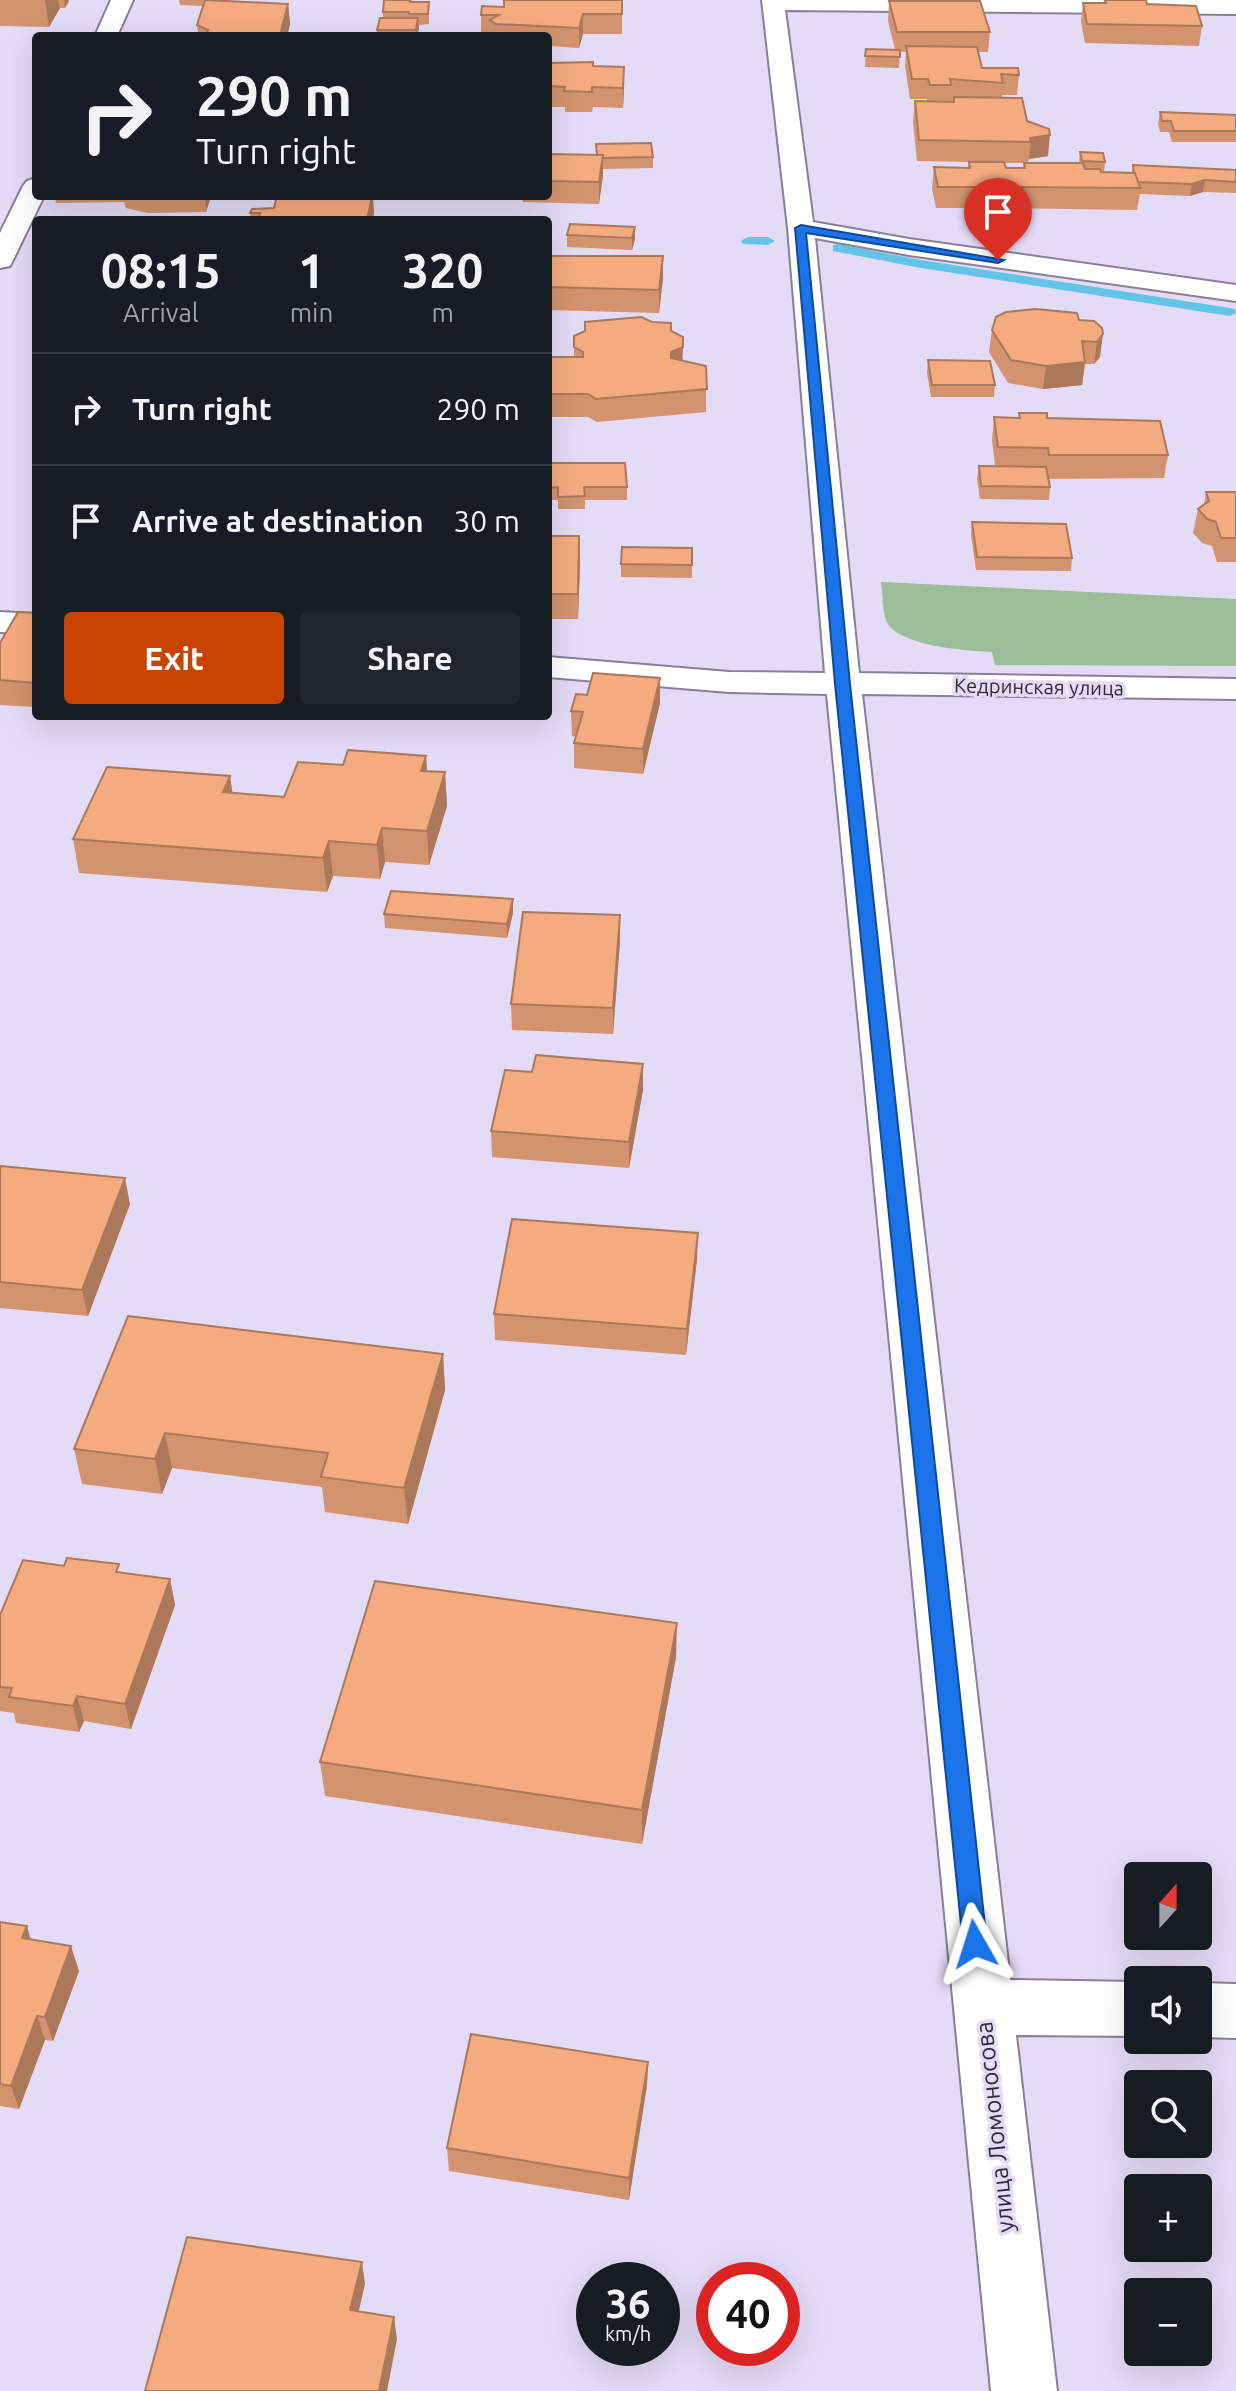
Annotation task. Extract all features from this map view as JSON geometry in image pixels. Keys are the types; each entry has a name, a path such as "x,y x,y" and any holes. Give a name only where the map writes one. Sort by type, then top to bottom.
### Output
{"street":[{"path":"108,32 122,0"},
{"path":"773,1 1236,7"},
{"name":"улица Ломоносова","path":"773,1 801,228 843,684 1024,2391"},
{"path":"0,260 32,194"},
{"path":"801,228 909,247 1236,293"},
{"path":"0,622 32,624"},
{"name":"Кедринская улица","path":"552,667 729,682 1236,689"},
{"path":"981,2007 1124,2009"},
{"path":"1212,2010 1236,2011"}],"green space":[{"path":"881,582 1236,599 1236,666 995,665 992,652 933,645 903,636 892,629 885,616"}],"building":[{"path":"205,0 288,4 281,32 207,32 197,25"},
{"path":"384,0 429,2 428,14 383,12"},
{"path":"504,0 622,0 622,14 583,14 579,28 496,24 490,20 499,15 481,15 482,6 504,7"},
{"path":"1105,0 1146,0 1147,4 1196,6 1202,26 1087,24 1083,3 1106,3"},
{"path":"889,1 980,1 990,32 897,32"},
{"path":"380,18 418,18 416,30 377,30"},
{"path":"906,46 977,47 982,68 1018,68 1019,75 1001,74 1003,83 950,79 951,85 930,85 928,79 912,79"},
{"path":"866,49 900,50 900,57 865,56"},
{"path":"593,62 593,66 624,67 623,88 592,87 592,92 564,91 565,87 552,86 552,63"},
{"path":"954,97 1022,98 1027,121 1049,129 1050,135 1030,138 1031,142 919,140 915,101 954,102"},
{"path":"1160,112 1236,115 1236,131 1174,131 1171,121 1162,121"},
{"path":"651,143 653,157 603,158 603,155 597,155 596,144"},
{"path":"1080,152 1103,153 1105,162 1082,161"},
{"path":"552,154 603,155 599,182 552,181"},
{"path":"969,162 1004,162 1006,168 1025,168 1024,163 1083,163 1085,169 1135,173 1140,188 1008,187 1009,194 977,193 975,187 938,187 934,167 970,168"},
{"path":"1133,165 1236,170 1236,182 1138,182"},
{"path":"276,200 371,200 368,216 259,216 260,213 250,213 252,209 274,208"},
{"path":"570,224 635,227 632,238 567,235"},
{"path":"552,256 663,256 659,290 552,287"},
{"path":"1035,309 1077,313 1079,320 1094,321 1102,328 1103,334 1097,342 1082,341 1085,362 1046,366 1011,360 992,330 996,317 1006,312"},
{"path":"641,317 652,322 671,323 671,331 683,337 683,347 671,352 671,358 706,366 707,389 596,399 588,394 552,394 552,357 583,357 583,352 574,347 574,336 585,331 585,322"},
{"path":"928,360 990,361 995,385 932,385"},
{"path":"1019,413 1047,413 1047,418 1160,421 1168,455 1049,455 1048,448 998,447 994,417 1020,418"},
{"path":"552,463 625,463 627,487 584,487 585,496 558,497 558,487 552,488"},
{"path":"979,466 1046,467 1050,487 981,486"},
{"path":"1206,492 1236,492 1236,538 1221,538 1216,522 1207,519 1198,509 1209,501"},
{"path":"972,522 1066,524 1072,558 977,557"},
{"path":"552,536 579,536 578,594 552,594"},
{"path":"622,547 692,548 692,565 621,564"},
{"path":"18,612 32,613 32,683 0,680 0,643"},
{"path":"593,673 660,678 643,749 574,743 583,712 571,711 576,694 587,695"},
{"path":"348,750 426,756 421,771 445,772 427,831 382,828 377,845 329,841 323,858 73,839 107,767 230,776 223,792 284,797 298,762 343,765"},
{"path":"391,891 513,899 507,924 384,914"},
{"path":"523,912 620,915 613,1008 511,1004"},
{"path":"536,1055 643,1064 629,1142 491,1131 505,1070 532,1072"},
{"path":"1,1166 125,1178 82,1290 0,1282"},
{"path":"512,1219 698,1233 687,1329 494,1314"},
{"path":"128,1316 443,1354 404,1488 321,1477 328,1453 165,1433 155,1459 74,1449"},
{"path":"67,1558 119,1564 116,1572 170,1579 125,1704 77,1696 73,1706 9,1697 12,1688 0,1687 0,1615 23,1560 64,1566"},
{"path":"375,1581 677,1623 642,1810 320,1762"},
{"path":"0,1922 27,1926 22,1938 71,1946 45,2017 37,2016 11,2086 0,2084"},
{"path":"471,2034 648,2062 629,2178 447,2148"},
{"path":"187,2237 362,2262 350,2310 394,2317 379,2391 145,2391"}],"waterway":[{"path":"748,241 768,241"},
{"path":"838,248 921,264 1230,312"}],"route":[{"path":"975,1944 843,684 801,228 998,260"}]}
